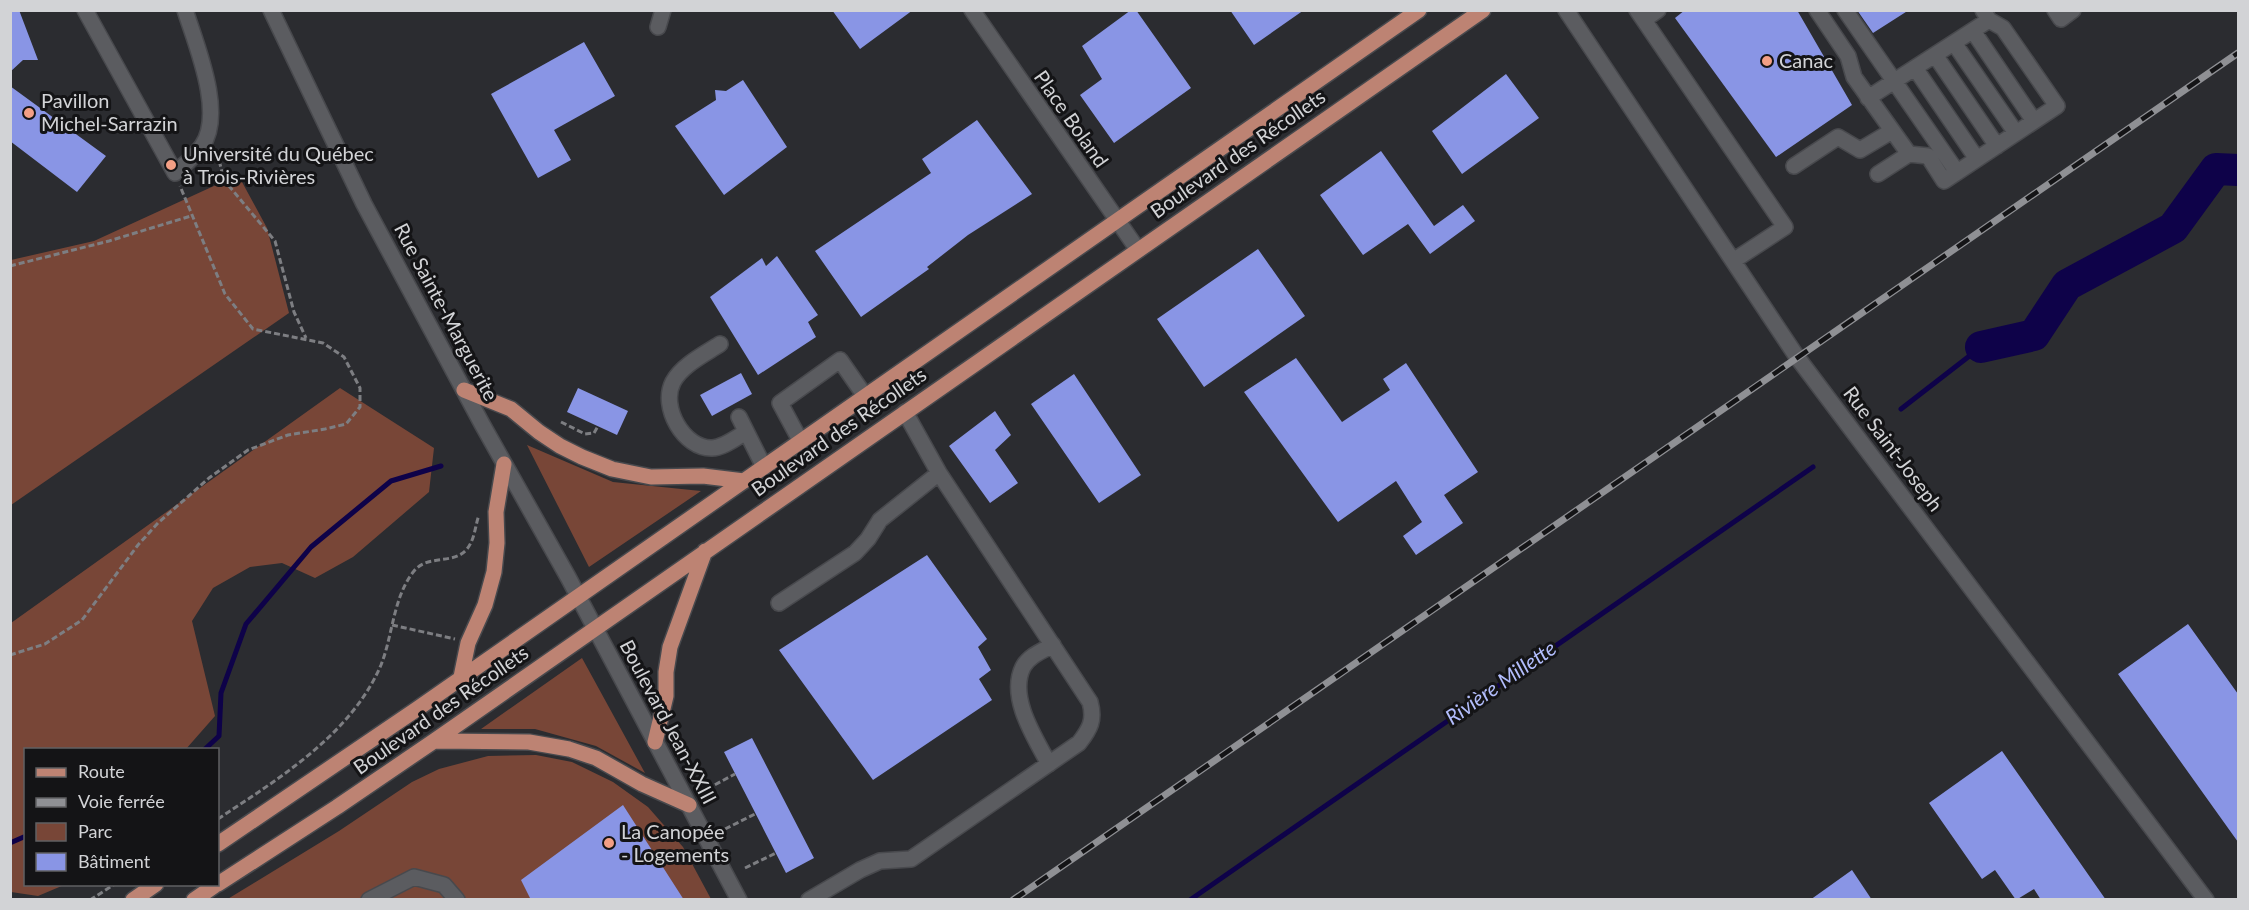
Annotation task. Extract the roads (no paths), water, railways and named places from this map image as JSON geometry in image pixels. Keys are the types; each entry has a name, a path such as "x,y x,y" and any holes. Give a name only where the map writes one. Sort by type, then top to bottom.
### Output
{"main road":[{"name":"Boulevard des Récollets","path":"219,843 578,597 1419,10"},
{"name":"Boulevard des Récollets","path":"219,883 434,741 1483,10"},
{"path":"464,390 511,409 560,446 582,458 612,469 651,477 703,476 744,481"},
{"path":"462,677 468,644 485,605 494,572 497,543 496,512 504,464"},
{"path":"655,742 666,696 666,672 670,647 705,551"},
{"path":"434,741 519,741 560,747 596,758 642,784 689,804"},
{"path":"133,900 154,886"},
{"name":"Boulevard des Récollets","path":"194,900 214,886"}],"street":[{"path":"85,10 175,173 202,146 210,127 210,106 203,67 185,10"},
{"path":"658,27 663,10"},
{"name":"Place Boland","path":"972,10 1138,250"},
{"name":"Rue Saint-Joseph","path":"1566,10 1797,357 2206,900"},
{"path":"1658,10 1640,15 1785,227 1733,261"},
{"path":"1817,10 1848,56 1854,77 1909,154"},
{"path":"1845,10 1957,172"},
{"path":"2055,10 2061,19 2073,10"},
{"name":"Rue Sainte-Marguerite","path":"273,11 364,204 594,628"},
{"path":"1868,98 1973,30 1986,15 2003,28 2057,106 1944,181 1928,156 1909,154 1878,174"},
{"path":"1973,30 2034,121"},
{"path":"1954,43 2016,133"},
{"path":"1935,55 1997,146"},
{"path":"1915,68 1977,159"},
{"path":"1794,166 1838,137 1860,150 1892,131"},
{"path":"720,344 676,378 670,393 671,416 685,434 707,447 716,448 746,432"},
{"path":"801,442 780,403 840,360 865,396"},
{"path":"809,900 880,861 911,860 1079,743 1089,730 1094,716 1090,702 939,473 905,412"},
{"path":"739,417 764,467"},
{"path":"780,603 855,553 868,539 880,520 939,473"},
{"name":"Boulevard Jean-XXIII","path":"594,628 689,804 735,897"},
{"path":"1049,764 1026,721 1020,702 1020,685 1023,668 1032,656 1053,645"},
{"path":"369,900 414,877 444,885 457,900"}],"waterway":[{"name":"Rivière Millette","path":"1981,347 2034,335 2067,285 2173,228 2216,169 2238,170"},
{"name":"Rivière Millette","path":"1901,409 1981,347"},
{"name":"Rivière Millette","path":"206,748 219,736 221,693 246,624 311,547 391,481 441,466"},
{"name":"Rivière Millette","path":"1190,900 1813,467"},
{"name":"Rivière Millette","path":"10,843 24,837"}],"railway":[{"path":"1013,900 2238,53"}],"place":[{"name":"Canac","path":"1767,61"},
{"name":"Pavillon Michel-Sarrazin","path":"29,113"},
{"name":"Université du Québec à Trois-Rivières","path":"171,165"},
{"name":"La Canopée - Logements","path":"609,843"}]}
